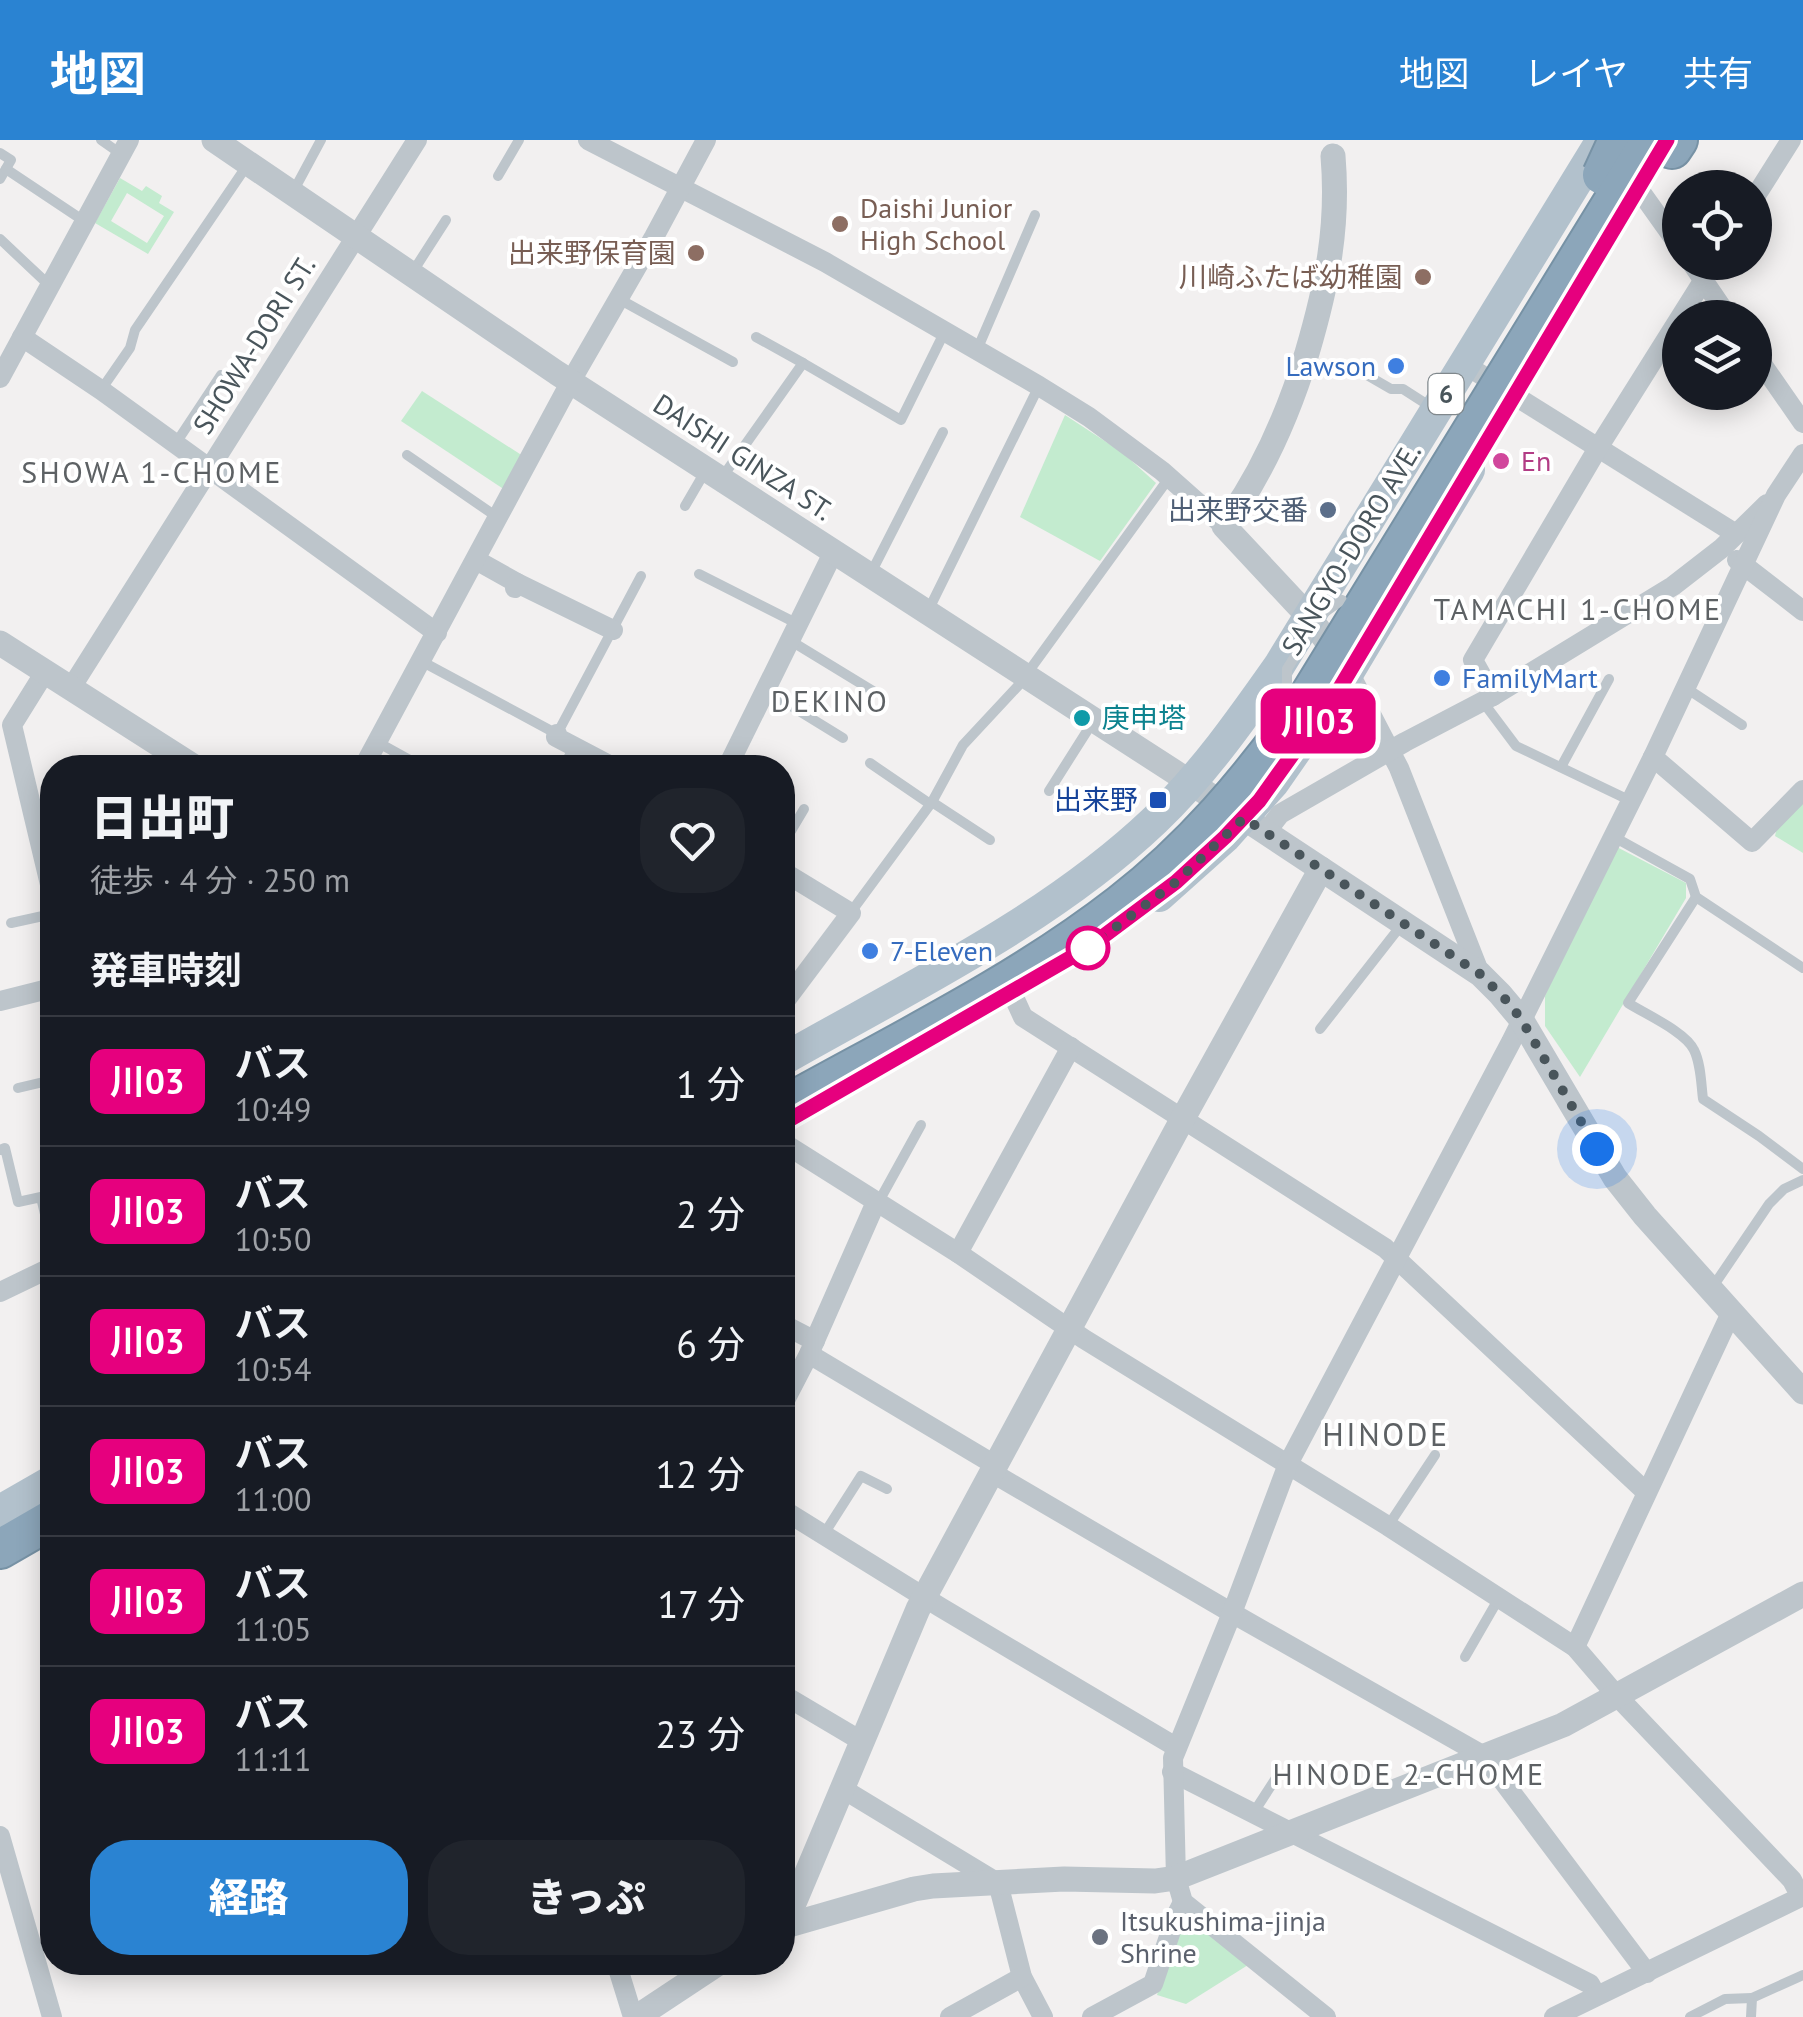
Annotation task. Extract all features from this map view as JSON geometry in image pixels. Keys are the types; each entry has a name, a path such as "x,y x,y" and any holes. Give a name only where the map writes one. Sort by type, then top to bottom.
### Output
{"highway":[{"path":"1351,608 1602,157 1621,140"},
{"path":"1451,463 1652,140"},
{"path":"795,1100 994,988 1081,933 1165,867 1215,819 1252,777 1294,697 1351,608 1451,463 1615,240 1678,140"},
{"path":"795,1073 1006,953 1103,886 1197,801 1294,697"},
{"path":"0,1524 40,1501"},
{"path":"0,1549 40,1526"}],"main road":[{"name":"6","path":"795,1117 1089,947 1255,825 1286,766 1349,672 1668,140"},
{"name":"SANGYO-DORO AVE.","path":"795,1053 1058,898 1115,855 1191,783 1280,666 1464,364 1602,157"},
{"path":"0,1511 40,1488"},
{"path":"0,1568 40,1545"}],"street":[{"name":"SHOWA-DORI ST.","path":"71,688 417,140"},
{"path":"588,140 825,262 983,358 1040,386 1169,478 1224,526 1309,618 1349,672 1390,751 1480,974"},
{"path":"370,755 706,140"},
{"path":"1772,170 1791,140"},
{"name":"DAISHI GINZA ST.","path":"222,142 571,381 1480,974 1521,1019 1614,1178 1803,1392"},
{"path":"1224,526 1253,483 1280,430 1318,314 1333,244 1334,145"},
{"path":"0,378 12,343 50,287 125,147"},
{"path":"1638,188 1662,222"},
{"path":"1488,699 1473,660 1598,448 1704,281 1717,300"},
{"path":"12,343 101,390 336,556 437,633"},
{"path":"1464,364 1598,448 1729,541 1744,566 1803,610"},
{"path":"1772,378 1803,423"},
{"path":"1092,2017 1154,1984 1176,1916 1179,1890 1172,1772 1176,1747 1288,1464 1613,837 1776,495 1803,454"},
{"path":"1255,825 1488,699 1673,586 1729,541 1776,495"},
{"path":"734,755 834,551"},
{"path":"476,560 516,586 613,630"},
{"path":"0,643 176,755"},
{"path":"40,829 8,745 12,725 45,672"},
{"path":"566,740 592,755"},
{"path":"1653,757 1752,842 1803,790"},
{"path":"795,1899 924,1598 1321,869"},
{"path":"795,879 851,913 795,988"},
{"path":"0,1001 40,991"},
{"path":"1012,993 1023,1017 1385,1248 1646,1492"},
{"path":"958,1253 1070,1047"},
{"path":"795,1150 1100,1349 1388,1526 1575,1647 1792,1880 1802,1896 1554,2017"},
{"path":"795,1381 877,1203"},
{"path":"0,1292 40,1273"},
{"path":"1575,1647 1732,1313"},
{"path":"795,1334 822,1360 993,1468 1232,1613 1484,1756 1647,1973"},
{"path":"795,1517 1176,1747"},
{"path":"1179,1890 1290,1832 1563,1725 1803,1594"},
{"path":"795,1702 863,1742"},
{"path":"1172,1772 1590,1984 1596,1995"},
{"path":"843,1789 998,1883 1022,1977 1043,2017"},
{"path":"0,1836 52,2017"},
{"path":"795,1924 914,1889 1064,1879 1155,1881 1179,1890 1313,2013"},
{"path":"620,1975 635,2017 700,1975"},
{"path":"950,2017 1022,1977"}],"lane":[{"path":"102,140 125,147"},
{"path":"293,193 321,140"},
{"path":"498,176 519,140"},
{"path":"0,153 12,160 3,174 85,222"},
{"path":"101,390 130,348 135,330 249,163"},
{"path":"983,358 1036,215"},
{"path":"412,273 446,220"},
{"path":"0,239 50,287"},
{"path":"618,298 733,362"},
{"path":"756,337 901,420 944,332"},
{"path":"685,506 802,362"},
{"path":"1353,367 1391,389 1403,388 1436,410"},
{"path":"175,444 221,374"},
{"path":"928,612 1040,386"},
{"path":"870,574 943,432"},
{"path":"407,455 499,518"},
{"path":"851,913 931,803 963,745 1026,676 1169,478"},
{"path":"698,574 794,632 873,691"},
{"path":"564,755 566,740 613,630 641,576"},
{"path":"421,661 566,740"},
{"path":"1561,767 1609,678"},
{"path":"1686,688 1742,725"},
{"path":"766,690 843,738"},
{"path":"1488,699 1516,746 1631,801"},
{"path":"1048,791 1094,720"},
{"path":"377,742 400,755"},
{"path":"870,763 990,840"},
{"path":"795,824 804,809"},
{"path":"1613,837 1690,878 1696,897 1789,954 1803,968"},
{"path":"1696,897 1628,1003 1694,1047 1703,1098 1803,1169"},
{"path":"11,923 40,917"},
{"path":"1320,1029 1403,923"},
{"path":"18,1088 40,1083"},
{"path":"877,1203 921,1125"},
{"path":"0,1150 5,1148 18,1202 40,1197"},
{"path":"1710,1290 1769,1204 1784,1189 1803,1180"},
{"path":"0,1186 13,1181"},
{"path":"1388,1526 1435,1455"},
{"path":"824,1534 861,1476 888,1490"},
{"path":"1464,1657 1499,1598"},
{"path":"1254,1812 1276,1778"},
{"path":"1690,2017 1725,2000 1752,1998 1803,1975"},
{"path":"1751,2017 1752,1998"}],"green space":[{"path":"120,178 142,191 146,186 162,196 159,203 174,212 148,254 95,223","holes":["127,193 164,216 147,243 111,221"]},
{"path":"422,391 523,456 505,490 401,421"},
{"path":"1065,415 1123,453 1156,483 1100,561 1020,517"},
{"path":"1803,797 1803,853 1775,836 1777,827"},
{"path":"1613,845 1686,883 1686,898 1580,1077 1545,1026 1545,996"},
{"path":"1189,1914 1248,1965 1186,2004 1157,1995 1182,1918"}],"bus line":[{"name":"川03","path":"795,1117 1089,947 1176,882 1259,801 1338,691 1667,140"}],"place":[{"name":"Daishi Junior High School","path":"840,224"},
{"name":"出来野保育園","path":"696,253"},
{"name":"川崎ふたば幼稚園","path":"1423,277"},
{"name":"Lawson","path":"1396,366"},
{"name":"En","path":"1501,461"},
{"name":"出来野交番","path":"1328,510"},
{"name":"FamilyMart","path":"1442,678"},
{"name":"庚申塔","path":"1082,718"},
{"name":"出来野","path":"1158,800"},
{"name":"7-Eleven","path":"870,951"},
{"name":"Itsukushima-jinja Shrine","path":"1100,1937"}],"district":[{"name":"SHOWA 1-CHOME","path":"152,473"},
{"name":"TAMACHI 1-CHOME","path":"1578,610"},
{"name":"DEKINO","path":"830,702"},
{"name":"HINODE","path":"1386,1435"},
{"name":"HINODE 2-CHOME","path":"1409,1775"}],"route":[{"path":"1088,948 1176,882 1244,818 1480,974 1521,1019 1597,1149"}]}
